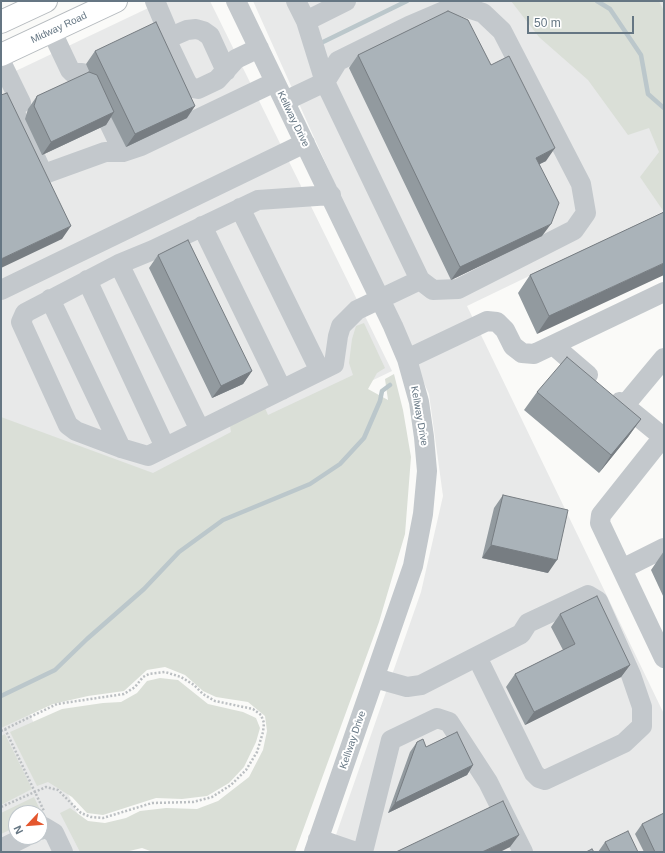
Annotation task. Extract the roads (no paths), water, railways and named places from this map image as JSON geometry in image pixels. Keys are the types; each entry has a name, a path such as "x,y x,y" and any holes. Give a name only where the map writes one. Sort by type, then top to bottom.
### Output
{"main road":[{"path":"1,22 46,1"},
{"name":"Midway Road","path":"1,55 116,1"}],"street":[{"path":"155,1 166,27 166,39 187,83 192,88 198,89 216,80 236,59 259,48"},
{"name":"Kellway Drive","path":"236,1 331,195 381,300 407,359 419,402 427,472 423,514 413,566 316,846"},
{"path":"285,102 325,82 338,61 409,26 458,5 483,13 502,31 582,184 586,213 574,230 458,289 433,290 420,280 325,82 306,21 296,1"},
{"path":"306,21 346,1"},
{"path":"166,39 187,30 196,29 203,31 210,36 226,71"},
{"path":"52,32 70,70 73,73 82,73 88,77 122,152"},
{"path":"1,62 21,104 15,106 15,113 42,172 50,172 104,152 122,152 141,146 275,82"},
{"path":"1,290 305,143"},
{"path":"331,195 258,200 153,250 119,264 25,313 21,322 68,426 76,431 121,448 148,456 334,364 341,326 357,310 381,300 420,280"},
{"path":"240,208 320,371"},
{"path":"202,226 282,390"},
{"path":"119,264 200,430"},
{"path":"87,280 165,447"},
{"path":"407,359 487,321 497,322 505,330 513,346 522,353 534,354 664,292"},
{"path":"50,299 121,448"},
{"path":"553,345 664,438 601,515 600,523 664,658"},
{"path":"624,406 660,369"},
{"path":"622,569 664,548"},
{"path":"375,678 407,687 421,685 521,634 528,623 588,595 598,602 631,675 642,707 642,726 624,743 545,780 539,778 534,773 477,657"},
{"path":"363,852 391,740 438,718 449,722 488,782 523,852"},
{"path":"48,832 63,852"},
{"path":"316,846 356,852"}],"waterway":[{"path":"323,42 407,1"},
{"path":"597,1 610,9 641,55 648,94 664,108"},
{"path":"1,696 55,670 87,639 144,589 179,552 223,520 310,484 340,464 364,438 380,401 382,391 390,385"}]}
